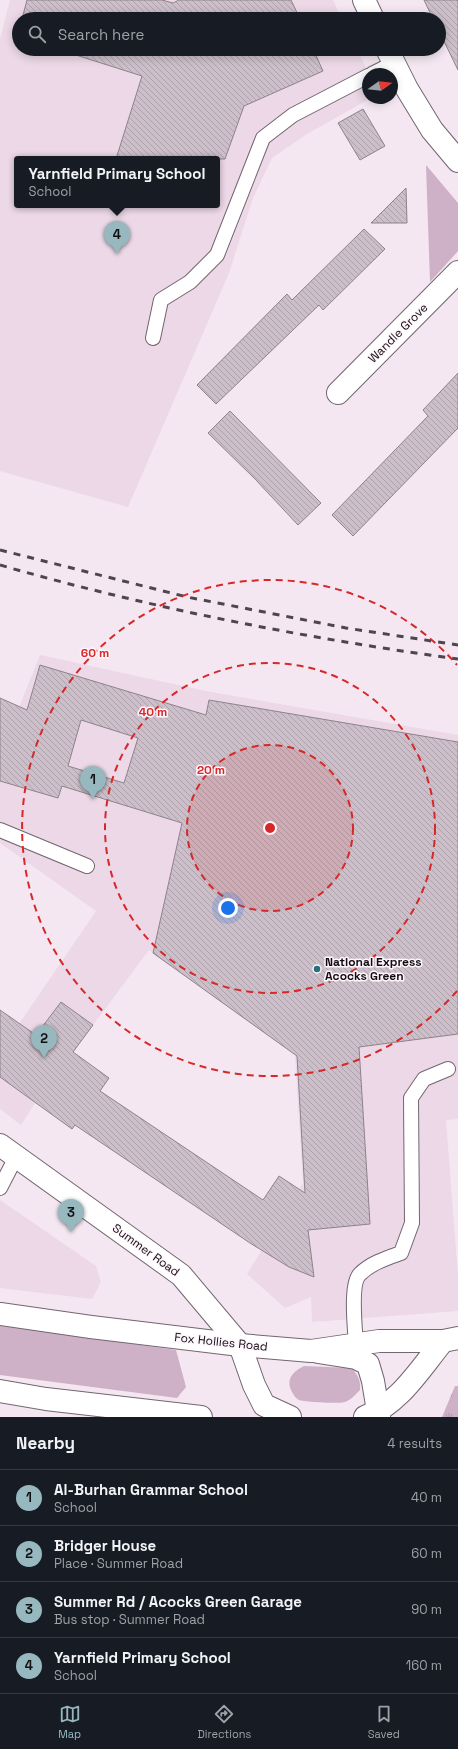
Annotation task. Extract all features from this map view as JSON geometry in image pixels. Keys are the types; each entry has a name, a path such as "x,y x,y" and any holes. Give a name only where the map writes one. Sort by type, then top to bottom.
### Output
{"main road":[{"path":"364,0 370,12"},
{"path":"391,56 407,89 432,130 458,161"},
{"name":"Wandle Grove","path":"338,393 458,272"},
{"name":"Summer Road","path":"8,1151 181,1275 240,1345 254,1385 264,1405 290,1417"},
{"name":"Fox Hollies Road","path":"0,1314 91,1327 240,1345 311,1351 380,1341 451,1340"},
{"name":"Fox Hollies Road","path":"374,1415 406,1388 451,1340"},
{"path":"311,1351 356,1358 368,1364 373,1381 374,1415"},
{"path":"0,1391 46,1399 201,1417"}],"lane":[{"path":"378,68 391,56"},
{"path":"153,338 161,300 190,282 217,255 263,138 293,115 362,79"},
{"path":"0,830 87,866"},
{"path":"356,1344 354,1290 358,1275 375,1263 401,1253 412,1224 411,1098 424,1078 448,1069"},
{"path":"0,1188 8,1151"}],"shaded area":[{"path":"10,0 333,0 339,12 12,12 12,56 360,56 366,68 362,68 362,103 307,134 272,158 253,198 229,273 128,507 0,471 0,38"},
{"path":"40,655 211,692 458,735 458,1119 446,1120 458,1276 458,1311 312,1322 311,1297 285,1308 247,1274 303,1183 295,1055 149,950 35,1103 21,1125 0,1109 0,1052 96,911 0,843 0,755"},
{"path":"0,1200 96,1266 101,1282 92,1299 0,1288"}],"green space":[{"path":"426,165 458,203 458,251 430,282"},
{"path":"0,1325 176,1350 186,1387 177,1398 0,1375"},
{"path":"304,1366 352,1368 359,1378 360,1390 349,1400 342,1403 299,1400 295,1397 292,1391 290,1386 290,1378 297,1370"},
{"path":"455,1386 458,1386 458,1417 442,1417"}],"building":[{"path":"27,0 162,0 173,3 179,0 291,0 297,12 24,12"},
{"path":"424,0 458,0 458,70 446,45 446,12 430,12"},
{"path":"79,56 316,56 323,71 244,106 225,159 220,159 220,156 117,156 142,76"},
{"path":"363,109 385,146 360,160 338,123"},
{"path":"406,188 407,223 371,223"},
{"path":"364,229 385,249 323,310 319,305 216,404 197,385 287,294 292,300"},
{"path":"458,373 458,428 353,536 332,515 428,416 423,410"},
{"path":"230,411 321,503 298,525 255,479 208,433"},
{"name":"National Express Acocks Green","path":"40,665 206,715 209,700 458,742 458,1034 359,1047 370,1224 308,1230 314,1277 289,1267 250,1243 75,1125 72,1129 0,1077 0,1010 36,1035 61,1002 93,1025 73,1052 109,1078 100,1091 263,1200 279,1176 305,1193 297,1056 153,953 182,823 62,786 58,798 0,781 0,698 27,710","holes":["81,720 138,738 124,783 68,766"]}],"railway":[{"path":"0,550 187,597 346,628 458,645"},
{"path":"0,565 113,595 228,620 343,642 458,659"}],"place":[{"name":"Yarnfield Primary School","path":"117,254"},
{"name":"Al-Burhan Grammar School","path":"93,799"},
{"name":"National Express Acocks Green","path":"317,969"},
{"name":"Bridger House","path":"44,1058"},
{"name":"Summer Rd / Acocks Green Garage","path":"71,1232"}]}
